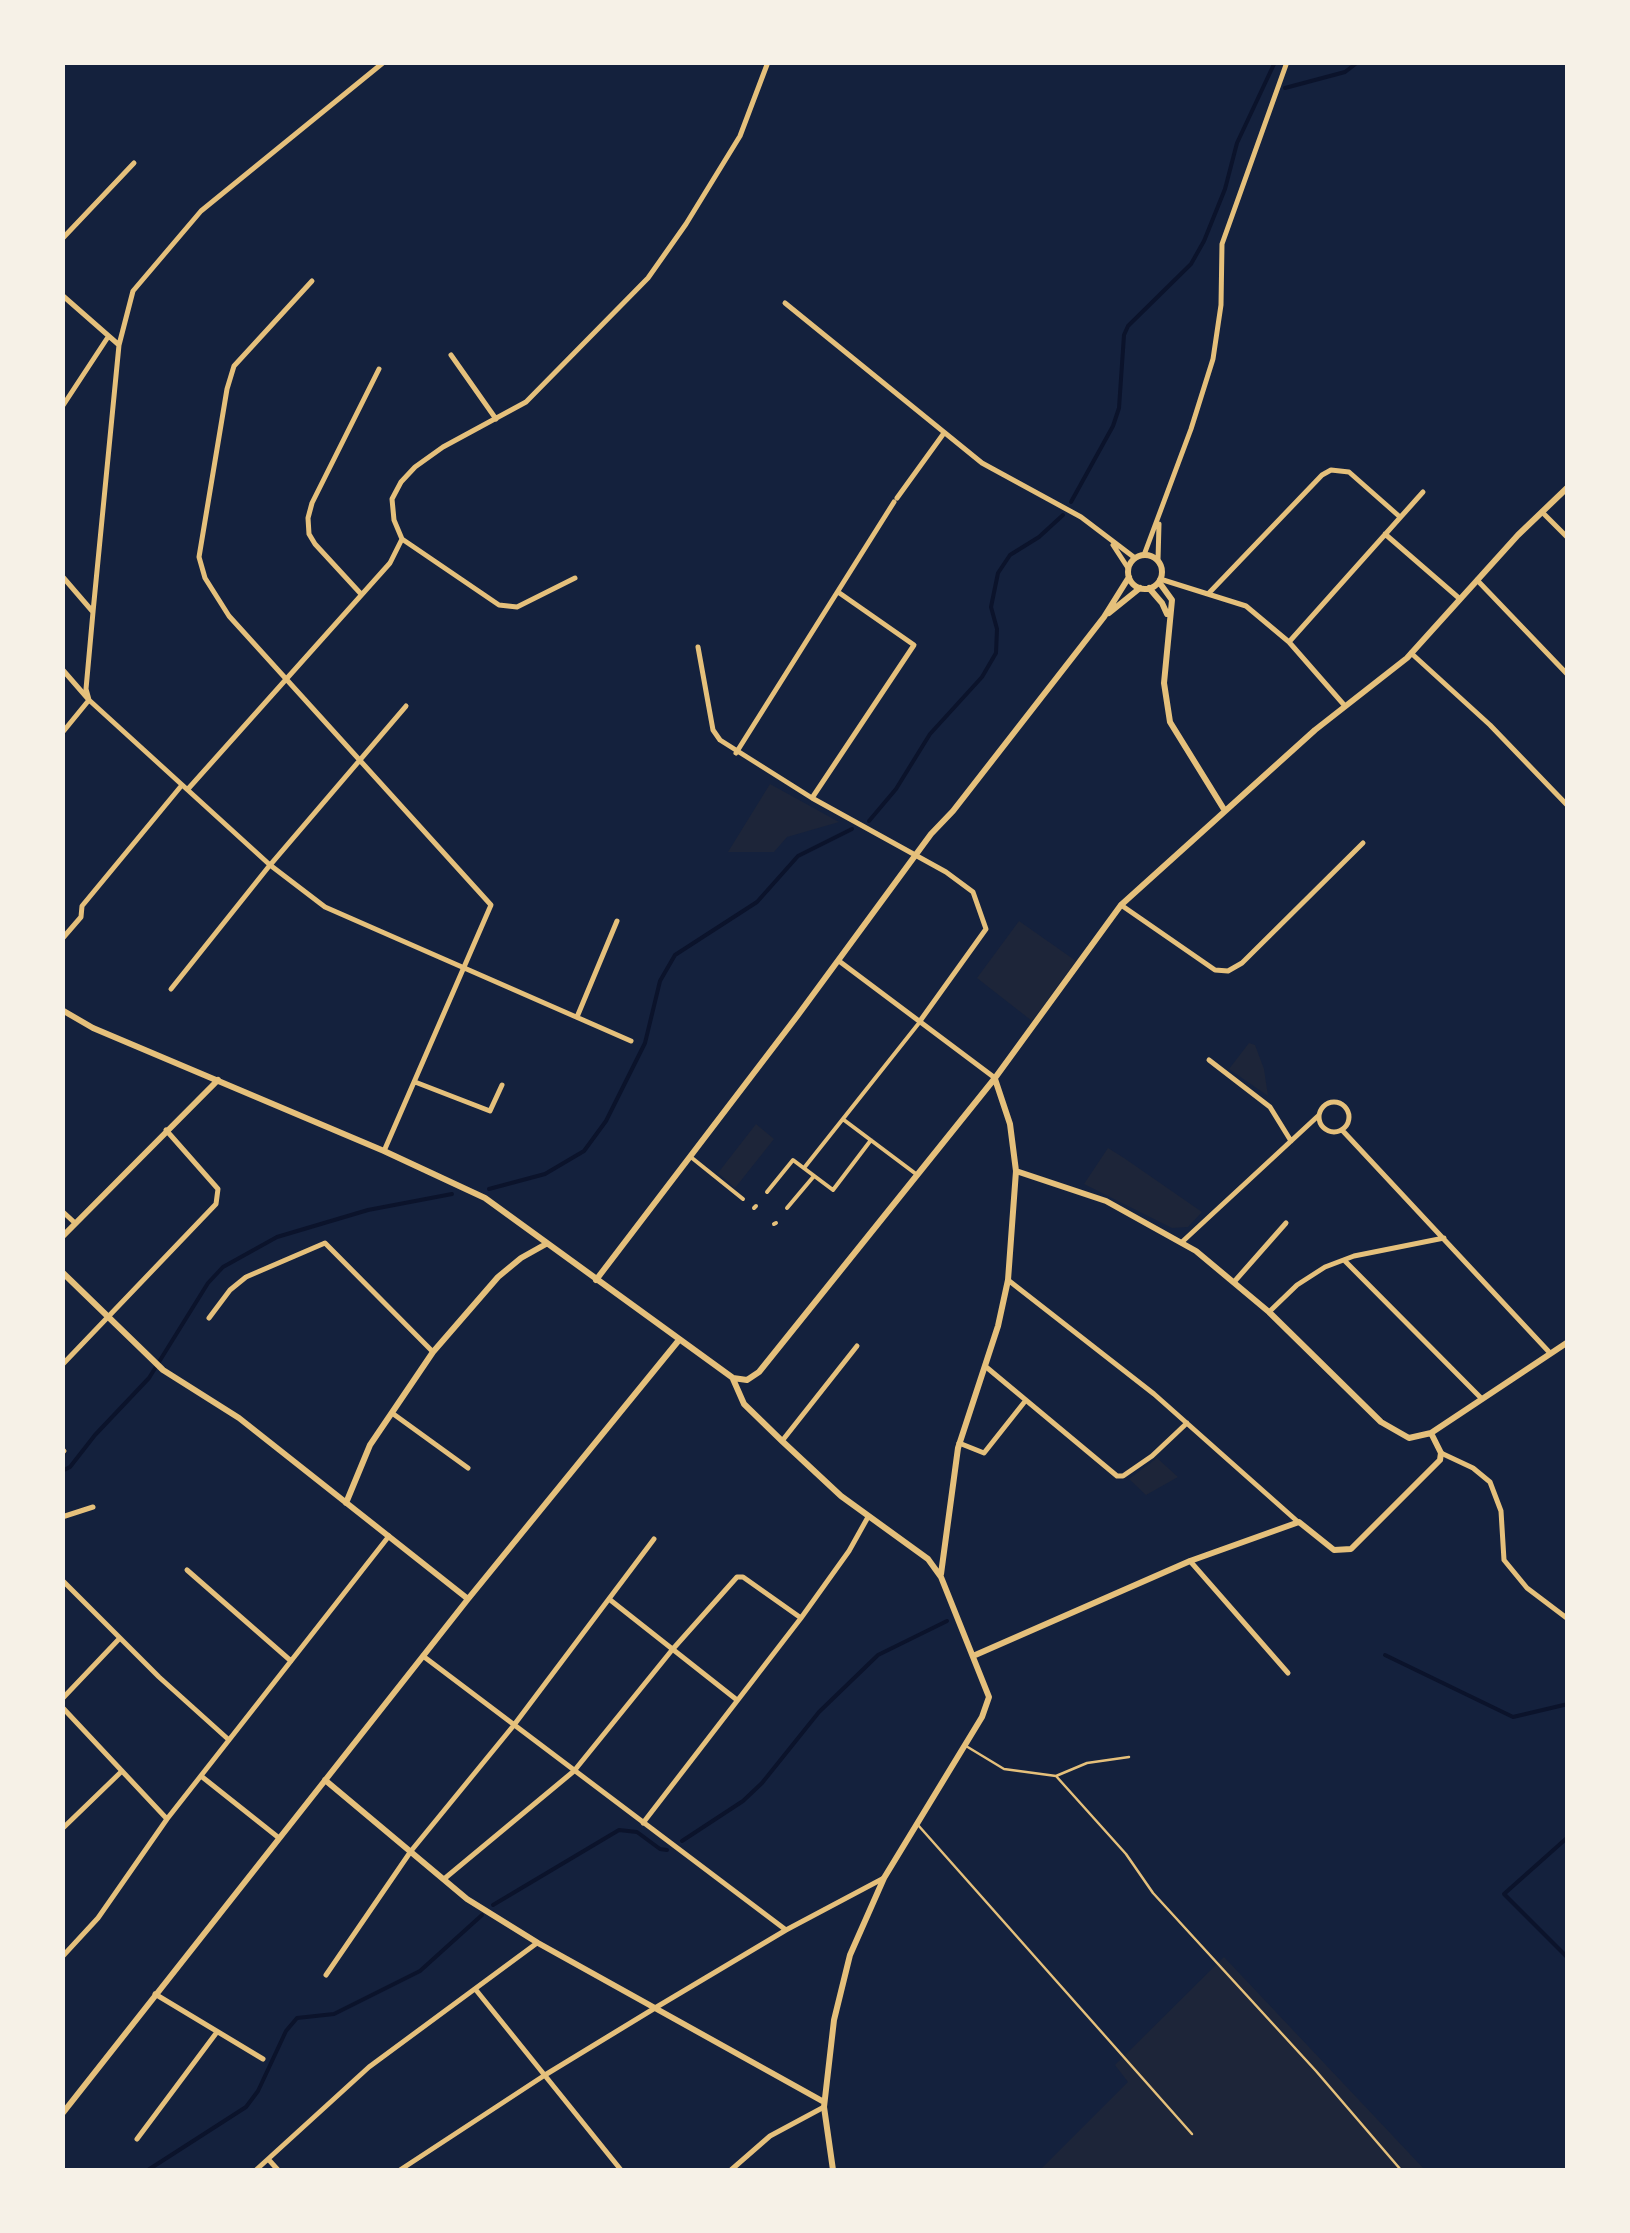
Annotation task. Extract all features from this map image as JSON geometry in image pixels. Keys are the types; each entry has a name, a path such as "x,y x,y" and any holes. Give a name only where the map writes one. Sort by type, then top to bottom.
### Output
{"street":[{"path":"89,700 86,689 119,345 133,291 202,211 384,62"},
{"path":"575,578 531,602 508,608 402,539 392,499 401,482 444,446 526,402 648,278 740,136 768,62"},
{"path":"1144,555 1213,359 1221,306 1222,244 1287,62"},
{"path":"62,239 134,163"},
{"path":"312,281 234,366 199,558 216,600 490,905 384,1151"},
{"path":"62,295 119,345"},
{"path":"785,303 990,468 1082,517 1135,558"},
{"path":"62,407 108,337"},
{"path":"451,355 496,419"},
{"path":"361,594 315,544 309,534 308,518 379,369"},
{"path":"736,752 896,500 944,433"},
{"path":"1209,593 1331,470 1349,472 1400,517"},
{"path":"62,1010 92,1028 384,1151 485,1198 733,1378 747,1380 759,1372 995,1078 1120,905 1411,653 1568,487"},
{"path":"1288,642 1423,492"},
{"path":"1542,512 1568,538"},
{"path":"1160,516 1160,580 1172,600 1164,682 1170,722 1226,811"},
{"path":"1385,534 1460,599"},
{"path":"62,939 81,917 82,906 185,787 390,564 402,539"},
{"path":"1112,542 1128,573 1162,602 1168,620"},
{"path":"596,1280 1104,617 1135,558 1144,555 1158,560"},
{"path":"62,576 93,612"},
{"path":"1104,617 1160,580 1246,606 1288,642 1346,706"},
{"path":"1476,580 1568,675"},
{"path":"812,798 914,645 837,591"},
{"path":"698,646 713,730 736,752 918,855 973,892 986,929 920,1022 804,1168"},
{"path":"1411,653 1490,725 1568,806"},
{"path":"62,669 89,700 270,864 326,907 631,1041"},
{"path":"62,732 89,700"},
{"path":"171,988 270,864 406,706"},
{"path":"1120,905 1215,970 1228,971 1242,963 1363,842"},
{"path":"577,1017 618,921"},
{"path":"839,960 995,1078 1010,1124 1016,1171 1008,1280 959,1444 940,1577"},
{"path":"1209,1060 1270,1107 1291,1142"},
{"path":"62,1237 218,1080"},
{"path":"415,1082 490,1111 502,1085"},
{"path":"1182,1242 1327,1104 1340,1104 1349,1118 1342,1130"},
{"path":"1318,1116 1327,1131 1342,1130"},
{"path":"843,1119 916,1174"},
{"path":"62,1364 216,1204 218,1189 166,1130"},
{"path":"1342,1130 1550,1354"},
{"path":"767,1192 793,1160 833,1190 871,1140"},
{"path":"689,1155 742,1199"},
{"path":"1016,1171 1106,1201 1182,1242 1269,1312 1381,1422 1409,1438 1431,1433 1568,1342"},
{"path":"788,1208 814,1176"},
{"path":"62,1211 76,1224"},
{"path":"1234,1282 1286,1223"},
{"path":"1269,1312 1296,1285 1325,1266 1444,1238"},
{"path":"209,1318 230,1290 246,1277 324,1243 433,1352"},
{"path":"346,1503 370,1444 433,1352 498,1277 546,1244"},
{"path":"1344,1260 1482,1399"},
{"path":"62,1272 163,1370 239,1418 468,1599"},
{"path":"1008,1280 1187,1423 1334,1550 1351,1549 1440,1460 1442,1453"},
{"path":"62,2114 468,1599 679,1340"},
{"path":"782,1441 858,1346"},
{"path":"985,1366 1120,1476 1152,1456 1187,1423"},
{"path":"733,1378 749,1410 782,1441 868,1517 928,1559 940,1577 989,1697 988,1707 884,1878 842,1981 824,2104 833,2170"},
{"path":"959,1444 984,1453 1026,1400"},
{"path":"390,1412 468,1468"},
{"path":"1431,1433 1442,1453 1473,1468 1490,1482 1501,1510 1504,1560 1527,1588 1568,1620"},
{"path":"62,1517 93,1508"},
{"path":"642,1823 800,1618 849,1551 868,1517"},
{"path":"973,1656 1190,1561 1299,1522"},
{"path":"62,1957 98,1918 167,1820 390,1536"},
{"path":"326,1975 411,1852 514,1725 654,1538"},
{"path":"1190,1561 1288,1672"},
{"path":"187,1570 291,1661"},
{"path":"444,1879 574,1771 672,1650 737,1578 743,1577 800,1618"},
{"path":"62,1580 119,1639 230,1740"},
{"path":"609,1598 737,1700"},
{"path":"119,1639 62,1703 167,1820"},
{"path":"423,1656 786,1930"},
{"path":"62,1829 122,1771"},
{"path":"201,1776 279,1838"},
{"path":"324,1780 467,1898 824,2104"},
{"path":"62,1815 70,1822"},
{"path":"400,2170 410,2168 545,2075 655,2008 786,1930 884,1878"},
{"path":"256,2170 369,2067 538,1942"},
{"path":"476,1990 621,2170"},
{"path":"155,1994 263,2060"},
{"path":"137,2139 218,2032"},
{"path":"732,2170 770,2136 824,2104"},
{"path":"268,2160 278,2170"}],"lane":[{"path":"965,1745 1004,1769 1056,1776 1087,1763 1129,1757"},
{"path":"1056,1776 1126,1854 1153,1893 1401,2170"},
{"path":"917,1824 1192,2134"}],"shaded area":[{"path":"770,784 839,822 787,837 774,852 728,852"},
{"path":"1019,921 1076,961 1032,1021 977,978"},
{"path":"1249,1043 1255,1045 1264,1069 1268,1096 1229,1069"},
{"path":"756,1124 774,1139 735,1188 718,1173"},
{"path":"1108,1148 1202,1212 1188,1227 1172,1228 1084,1184"},
{"path":"1157,1458 1178,1477 1146,1495 1129,1479"},
{"path":"1224,1957 1425,2170 1040,2170 1128,2082 1115,2065"}],"waterway":[{"path":"1071,502 1119,408 1128,326 1191,264 1204,241 1225,189 1237,143 1275,62"},
{"path":"1285,88 1345,72 1358,62"},
{"path":"869,821 896,789 930,734 982,677 996,653 997,629 991,607 998,573 1010,555 1039,537 1063,515"},
{"path":"489,1189 545,1174 584,1151 606,1121 645,1043 660,981 675,955 757,902 798,856 852,829"},
{"path":"62,1471 70,1467 149,1378 208,1283 223,1267 277,1237 368,1210 452,1194"},
{"path":"682,1841 743,1801 762,1783 819,1712 878,1655 947,1621"},
{"path":"1385,1655 1513,1717 1568,1704"},
{"path":"493,1905 619,1830 637,1832 667,1850"},
{"path":"1568,1837 1504,1894 1568,1958"},
{"path":"148,2170 246,2107 258,2091 286,2031 297,2018 334,2014 420,1971 482,1915"}]}
